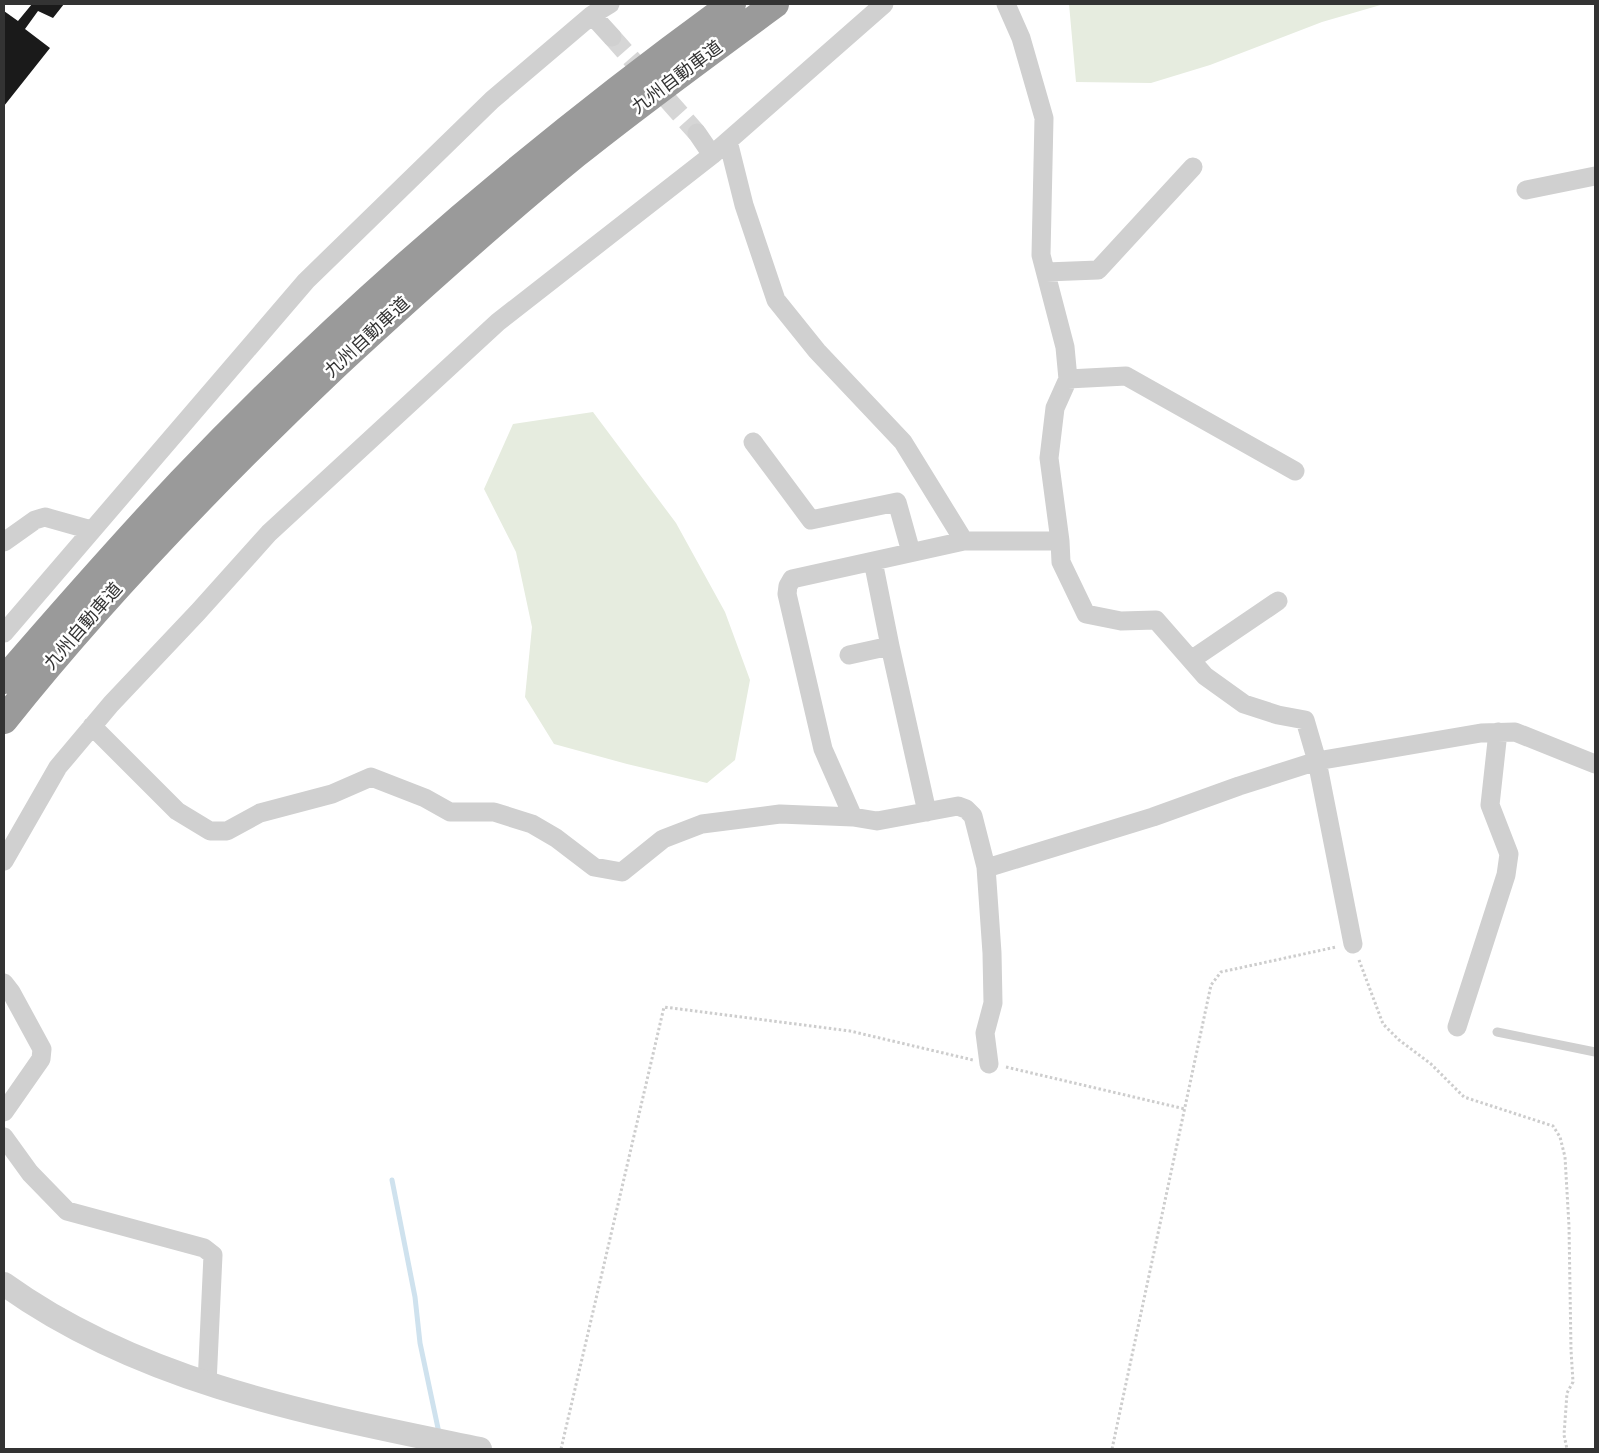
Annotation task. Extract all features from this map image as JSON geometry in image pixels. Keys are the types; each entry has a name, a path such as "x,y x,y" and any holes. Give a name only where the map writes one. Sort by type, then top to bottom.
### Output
{"highway":[{"name":"九州自動車道","path":"4,680 90,580 182,481 270,393 372,297 458,220 564,132 658,58 732,4"},
{"name":"九州自動車道","path":"4,720 109,596 194,506 287,412 382,323 474,240 578,153 775,4"}],"street":[{"path":"4,633 306,281 492,100 592,15 610,4"},
{"path":"4,861 58,767 111,704 269,533 498,322 712,155 884,4"},
{"path":"1006,4 1021,38 1044,118 1041,255 1065,347 1068,379 1055,408 1049,458 1061,562 1086,614 1121,621 1156,620 1205,676 1244,704 1278,715 1305,720 1317,761 1353,944"},
{"path":"592,15 612,37"},
{"path":"697,132 712,155"},
{"path":"728,141 744,204 776,300 817,351 903,442 964,541"},
{"path":"1046,272 1098,270 1193,166"},
{"path":"1526,190 1595,176"},
{"path":"1068,379 1126,376 1295,471"},
{"path":"753,442 811,520 897,502 911,552"},
{"path":"4,542 35,520 45,517 91,530"},
{"path":"853,817 823,749 787,594 788,586 792,579 964,541 1060,542"},
{"path":"873,561 927,812"},
{"path":"1191,660 1278,601"},
{"path":"849,656 890,646"},
{"path":"92,726 177,811 210,831 228,831 260,813 332,794 371,777 425,798 450,812 494,812 532,824 556,838 594,867 622,872 663,839 702,824 780,814 853,817 878,822 958,806 966,808 973,816 986,866 992,953 992,1003 986,1033 989,1064"},
{"path":"1457,1027 1506,875 1509,854 1490,805 1498,732"},
{"path":"986,866 999,864 1153,817 1239,786 1317,761 1481,733 1515,732 1595,764"},
{"path":"4,983 11,992 42,1048 41,1059 4,1112"},
{"path":"4,1137 30,1173 67,1211 204,1248 213,1254 207,1384"},
{"path":"4,1284 32,1304 121,1352 207,1384 275,1403 413,1436 480,1449"}],"lane":[{"path":"1497,1032 1595,1052"}],"path":[{"path":"1112,1449 1211,985 1221,972 1353,944 1383,1024 1399,1040 1430,1064 1464,1097 1553,1126 1560,1137 1565,1157 1569,1226 1573,1382 1567,1393 1564,1435 1566,1449"},
{"path":"561,1449 664,1007 850,1031 1186,1109"}],"shaded area":[{"path":"1069,4 1384,4 1322,22 1210,65 1151,83 1076,82"},
{"path":"593,412 676,523 725,612 750,680 735,760 707,783 554,744 525,697 532,627 516,552 484,489 513,424"}],"building":[{"path":"32,4 64,4 53,18 38,11 25,29 50,48 4,106 4,11 18,21"}],"waterway":[{"path":"392,1180 415,1297 420,1343 439,1433"}],"tunnel":[{"path":"612,37 697,133"}]}
